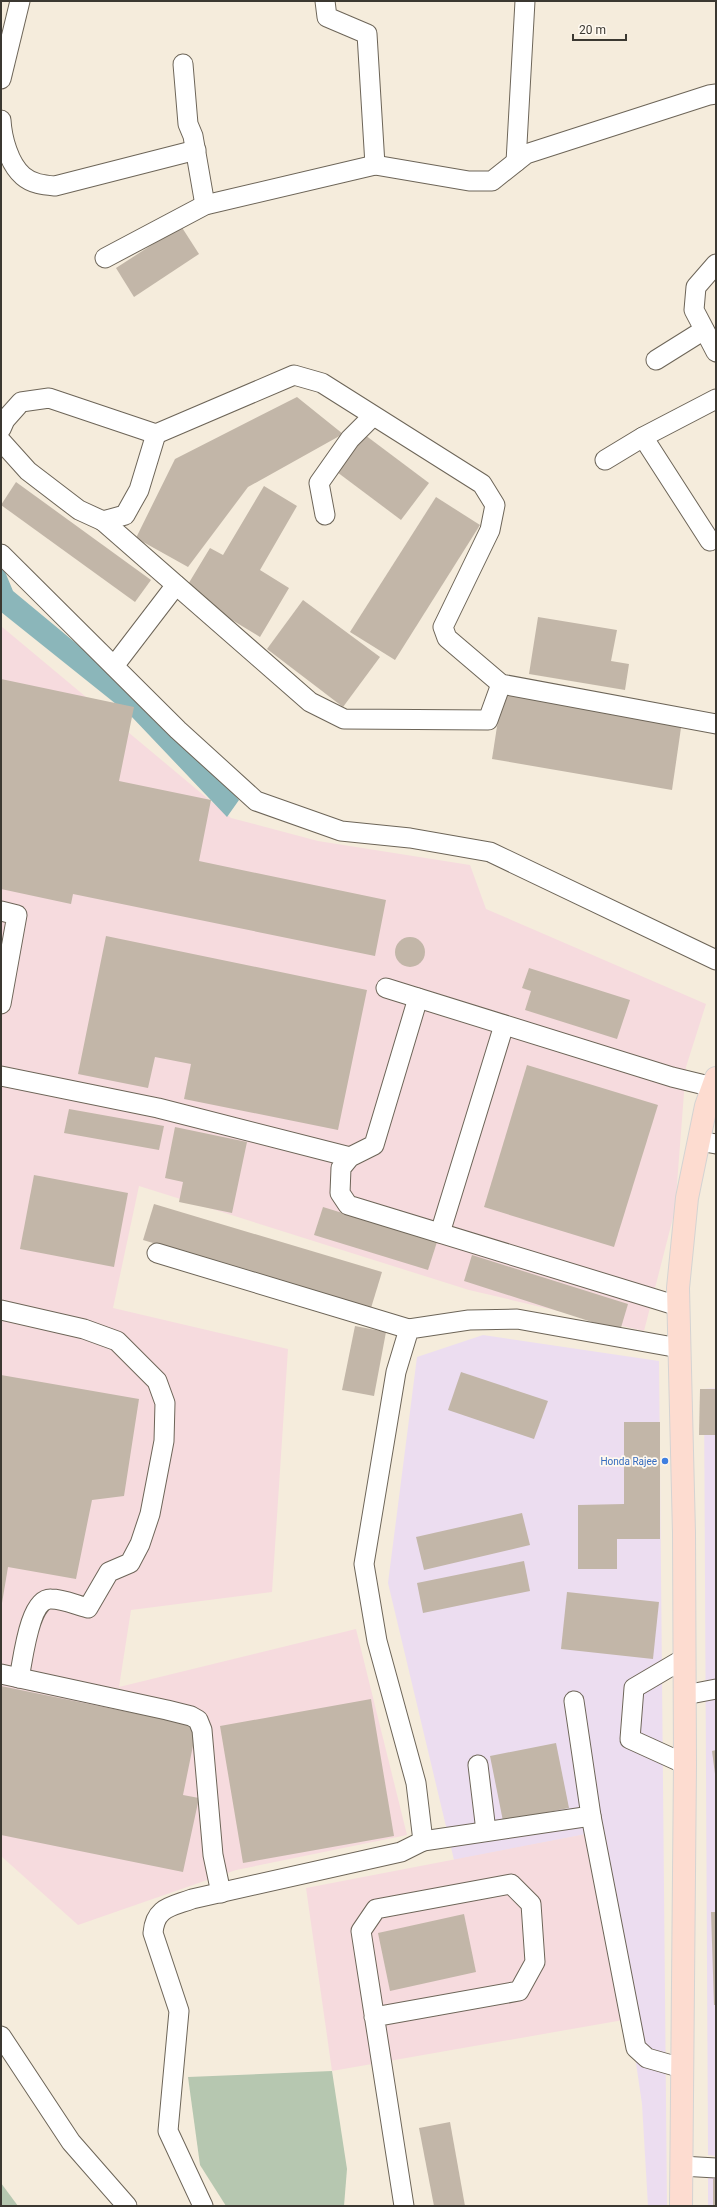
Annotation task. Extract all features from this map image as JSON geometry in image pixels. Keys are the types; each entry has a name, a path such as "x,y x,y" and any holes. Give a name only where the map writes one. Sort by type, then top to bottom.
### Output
{"main road":[{"path":"681,2206 685,1658 684,1533 678,1288 687,1198 707,1142 706,1106 714,1083"}],"street":[{"path":"1,79 20,1"},
{"path":"325,1 327,17 367,34 376,165"},
{"path":"516,162 526,1"},
{"path":"183,64 188,124 194,136 205,205"},
{"path":"105,258 205,205 376,165 476,181 492,181 526,154 716,94"},
{"path":"1,120 9,155 23,176 39,184 55,186 196,150"},
{"path":"716,264 696,288 694,310 716,352"},
{"path":"656,360 704,330"},
{"path":"1,429 5,420 21,402 49,398 156,434 294,375 322,383 482,484 495,505 490,530 443,627 447,638 501,684 716,724"},
{"path":"605,460 643,437 716,400"},
{"path":"325,515 320,483 350,439 373,416"},
{"path":"103,521 125,515 139,490 156,434"},
{"path":"643,437 710,541"},
{"path":"1,441 28,472 79,510 103,521 310,702 344,719 488,720 501,684"},
{"path":"1,554 178,730 256,801 341,831 410,838 490,852 716,960"},
{"path":"114,666 176,585"},
{"path":"1,911 17,915 1,1004"},
{"path":"386,988 672,1077 714,1083"},
{"path":"418,998 374,1145 350,1157 341,1168 340,1193 348,1205 678,1306"},
{"path":"440,1233 504,1025"},
{"path":"1,1076 158,1108 350,1157"},
{"path":"157,1253 409,1329 469,1320 517,1319 679,1348"},
{"path":"1,1310 84,1329 117,1341 157,1381 165,1403 164,1441 150,1514 140,1544 130,1563 109,1572 88,1608 50,1599 41,1602 34,1612 10,1676 167,1710 190,1716 198,1720 202,1730 213,1854 221,1893"},
{"path":"409,1329 396,1372 364,1564 377,1641 416,1784 423,1841"},
{"path":"685,1658 634,1688 630,1739 685,1764"},
{"path":"685,1695 716,1689"},
{"path":"574,1701 591,1816 636,2048 646,2058 682,2068"},
{"path":"478,1765 486,1832"},
{"path":"203,2206 168,2131 178,2011 153,1933 154,1921 161,1911 192,1899 401,1852 423,1841 591,1816"},
{"path":"374,2017 519,1991 535,1962 531,1904 511,1884 376,1909 361,1930 374,2017 404,2206"},
{"path":"1,2036 71,2142 126,2206"},
{"path":"681,2166 716,2168"}],"shaded area":[{"path":"1,626 231,818 318,841 470,865 486,909 706,1004 686,1067 675,1210 644,1331 469,1290 139,1186 113,1308 288,1349 272,1592 131,1610 119,1687 356,1629 407,1835 236,1870 78,1925 1,1856"},
{"path":"483,1335 659,1361 667,2206 648,2206 642,2104 602,1831 454,1860 388,1583 417,1357"},
{"path":"716,1388 716,2156 708,2155 704,1389"},
{"path":"602,1831 629,2019 332,2071 306,1888"},
{"path":"708,2178 716,2178 716,2206 708,2206"}],"green space":[{"path":"332,2071 347,2169 344,2206 226,2206 200,2165 188,2077"},
{"path":"1,2183 18,2206 1,2206"}],"water":[{"path":"1,562 13,591 159,712 239,800 227,817 131,716 1,612"}],"building":[{"path":"181,226 199,254 134,297 116,268"},
{"path":"297,397 343,434 248,487 188,567 136,538 175,459"},
{"path":"365,435 429,483 401,520 337,472"},
{"path":"16,482 151,580 135,602 1,505"},
{"path":"264,486 297,506 260,570 289,588 260,637 184,591 210,548 223,555"},
{"path":"436,497 480,525 395,660 350,632"},
{"path":"303,600 380,657 343,707 267,649"},
{"path":"538,617 617,630 611,661 629,664 625,690 529,674"},
{"path":"1,679 134,707 119,781 211,800 199,861 386,900 375,956 73,894 71,904 1,889"},
{"path":"502,694 682,721 672,790 492,759"},
{"path":"106,936 367,990 338,1130 184,1099 191,1064 155,1057 148,1088 78,1074"},
{"path":"410,937 421,941 425,952 421,963 410,967 399,963 395,952 399,941"},
{"path":"529,968 630,1000 617,1039 525,1010 531,991 522,988"},
{"path":"527,1065 658,1105 614,1247 484,1207"},
{"path":"69,1109 164,1126 159,1150 64,1133"},
{"path":"175,1127 247,1142 232,1213 179,1202 183,1182 165,1178"},
{"path":"34,1175 128,1193 114,1267 20,1249"},
{"path":"154,1204 382,1272 371,1308 143,1240"},
{"path":"323,1207 437,1242 428,1270 314,1235"},
{"path":"472,1255 628,1304 620,1331 464,1281"},
{"path":"355,1326 386,1332 374,1396 342,1390"},
{"path":"461,1372 548,1401 534,1439 448,1410"},
{"path":"1,1375 139,1399 124,1496 92,1500 76,1579 8,1567 2,1603"},
{"path":"700,1389 716,1389 715,1435 699,1435"},
{"path":"624,1422 660,1422 660,1539 617,1539 617,1569 578,1569 578,1505 624,1504"},
{"path":"522,1513 530,1545 424,1570 416,1537"},
{"path":"524,1561 530,1591 423,1613 417,1583"},
{"path":"567,1592 659,1602 653,1659 561,1649"},
{"path":"1,1686 197,1726 183,1795 199,1798 183,1872 1,1835"},
{"path":"371,1699 394,1836 243,1863 220,1726"},
{"path":"556,1743 569,1808 503,1821 490,1756"},
{"path":"716,1750 716,1774 715,1774 712,1751"},
{"path":"711,1912 716,1912 716,2005 714,2005"},
{"path":"464,1914 476,1972 390,1991 378,1933"},
{"path":"450,2122 465,2206 434,2206 419,2128"},
{"path":"713,2179 716,2179 716,2206 713,2206"}],"place":[{"name":"Honda Rajee","path":"665,1461"}]}
